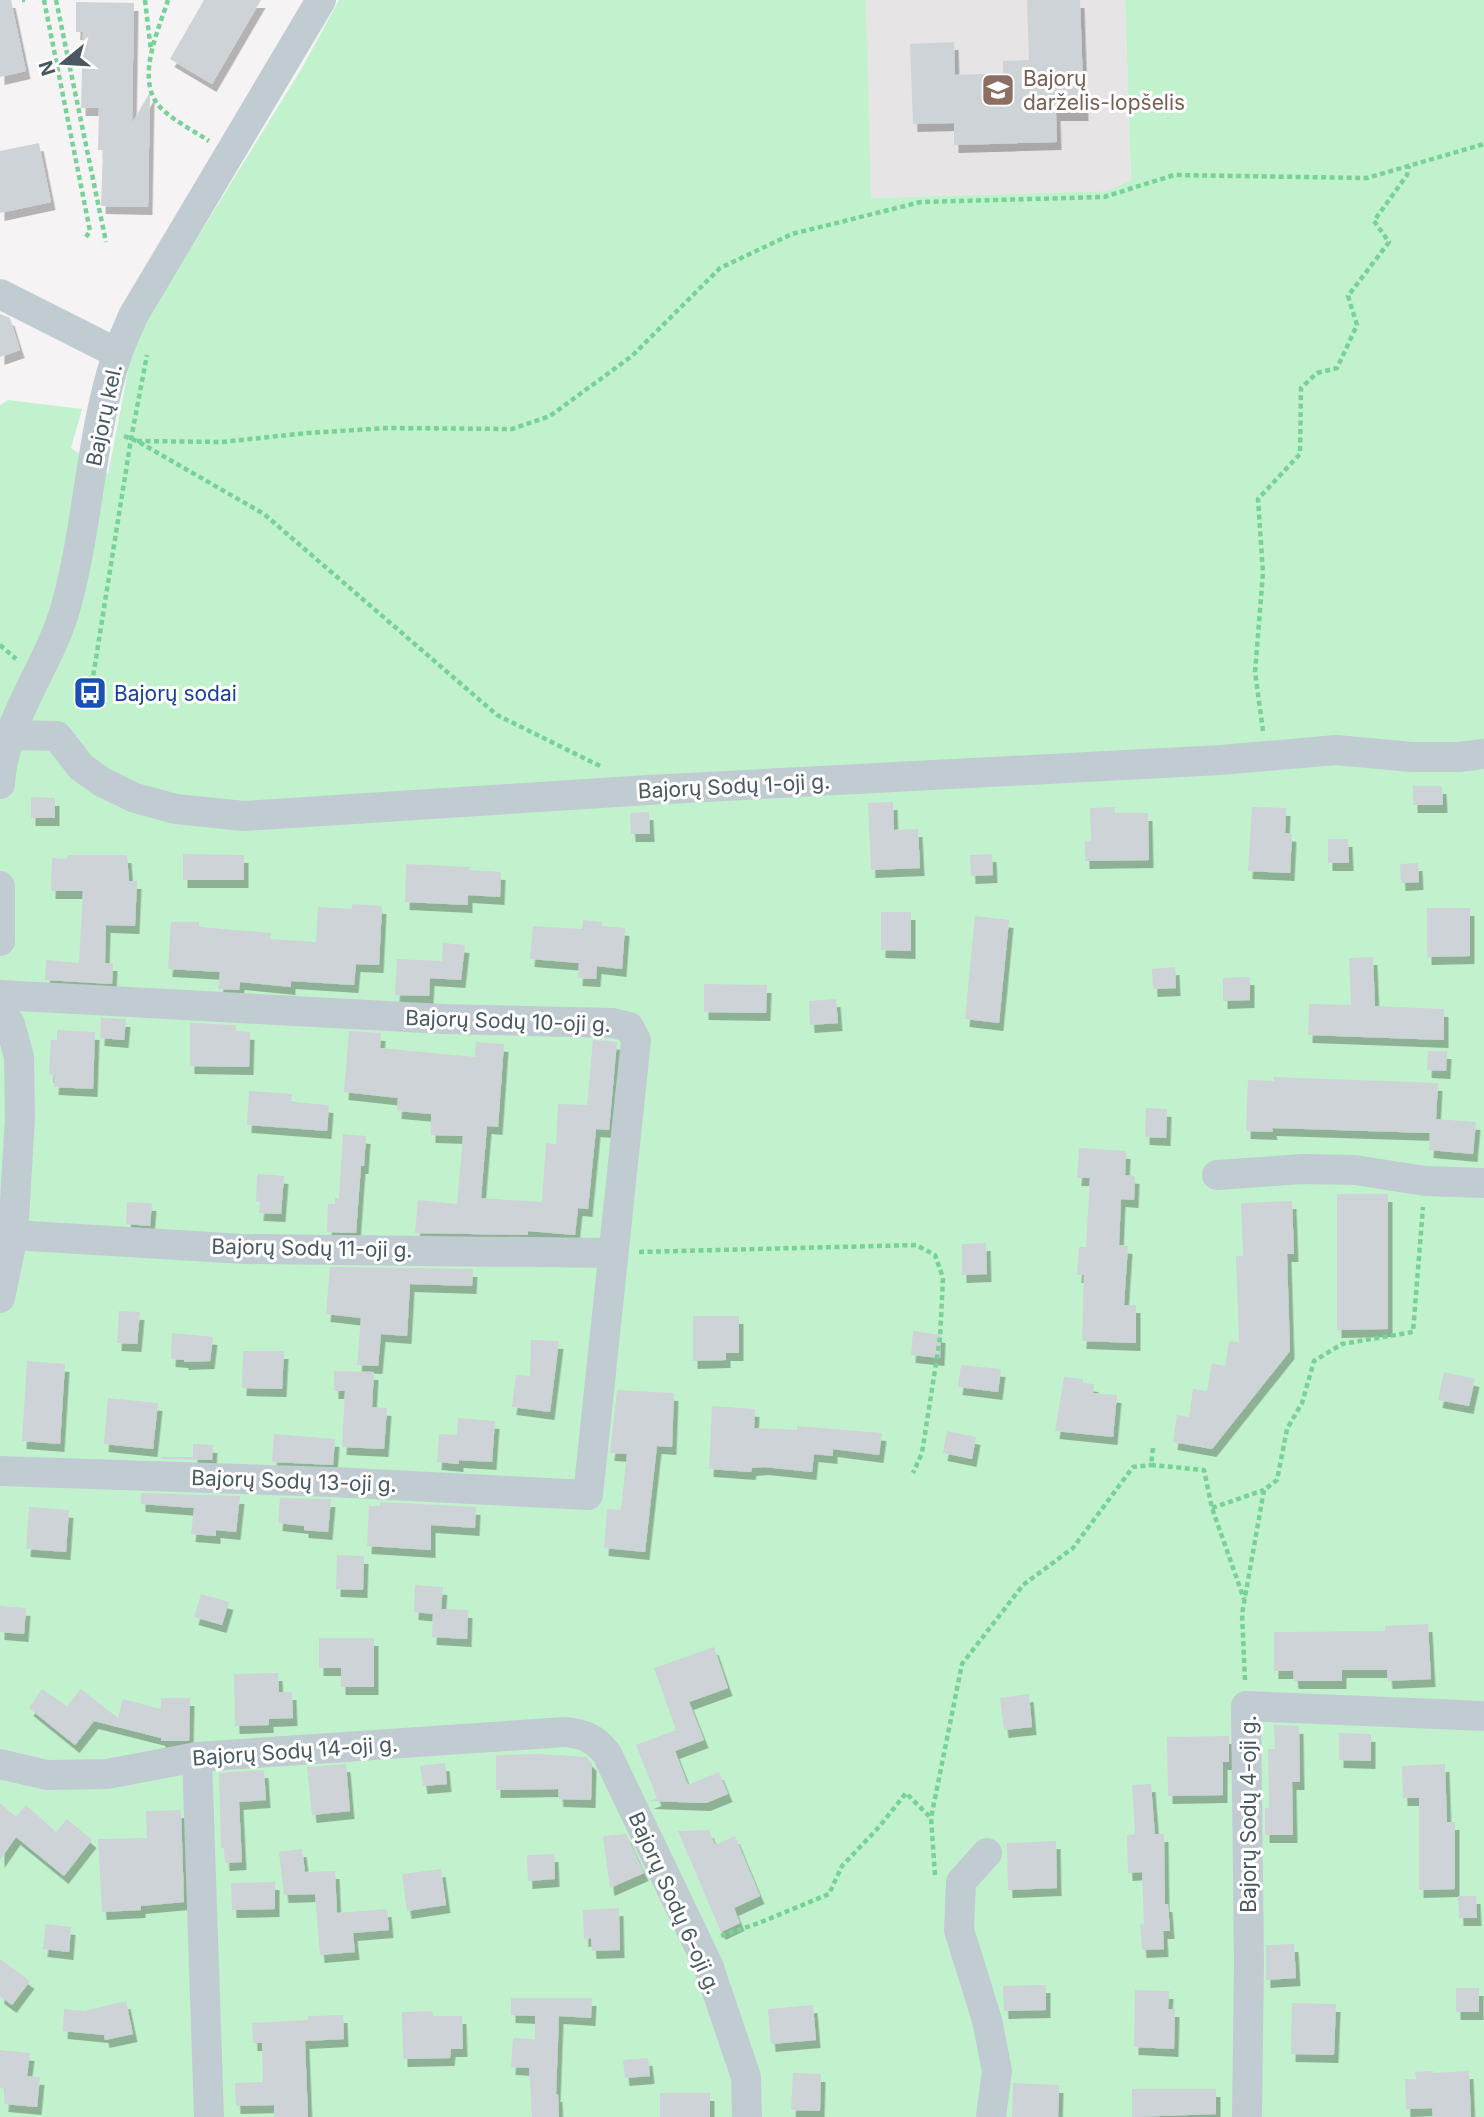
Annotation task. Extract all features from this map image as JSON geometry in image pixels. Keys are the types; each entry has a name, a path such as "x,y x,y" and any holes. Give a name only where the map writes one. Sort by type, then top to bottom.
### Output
{"street":[{"name":"Bajorų kel.","path":"0,785 9,735 65,609 77,562 106,393 117,353 133,316 321,0"},
{"path":"0,294 117,353"},
{"name":"Bajorų Sodų 1-oji g.","path":"9,735 57,736 81,767 102,782 135,798 176,809 244,816 1336,750 1412,757 1484,754"},
{"path":"0,886 0,941"},
{"name":"Bajorų Sodų 10-oji g.","path":"0,995 443,1019 613,1023 629,1027 636,1040 588,1494"},
{"path":"0,1011 10,1024 19,1057 20,1118 13,1235 0,1298"},
{"path":"1217,1175 1303,1169 1355,1170 1424,1181 1484,1183"},
{"name":"Bajorų Sodų 11-oji g.","path":"13,1235 243,1249 612,1253"},
{"name":"Bajorų Sodų 13-oji g.","path":"0,1471 588,1494"},
{"name":"Bajorų Sodų 4-oji g.","path":"1247,2117 1249,1963 1246,1706 1484,1716"},
{"name":"Bajorų Sodų 14-oji g.","path":"0,1764 47,1775 107,1774 197,1757 565,1732 580,1733 592,1738"},
{"name":"Bajorų Sodų 6-oji g.","path":"592,1738 607,1754 708,1965 746,2077 747,2117"},
{"path":"197,1757 209,2117"},
{"path":"988,1853 961,1882 959,1930 987,2020 997,2071 991,2117"}],"path":[{"path":"44,0 90,231 86,237"},
{"path":"56,0 106,242"},
{"path":"145,0 151,55 149,88 153,98 163,110 230,155"},
{"path":"151,55 168,0"},
{"path":"134,440 222,443 307,433 388,428 512,429 550,416 632,356 720,268 792,233 922,202 1104,197 1174,175 1367,178 1484,145"},
{"path":"1267,756 1255,672 1263,573 1258,499 1300,454 1301,388 1317,373 1337,368 1357,325 1348,296 1389,242 1374,221 1407,175 1409,166"},
{"path":"79,682 93,677 149,345"},
{"path":"100,428 134,440 264,514 496,715 601,767"},
{"path":"1212,1508 1264,1490 1277,1480 1287,1429 1302,1403 1314,1362 1342,1344 1413,1332 1424,1181"},
{"path":"612,1253 916,1245 935,1255 943,1278 940,1338 922,1453 913,1473"},
{"path":"1151,1465 1153,1448"},
{"path":"960,1906 936,1884 931,1818 962,1664 1023,1585 1073,1548 1133,1467 1151,1465 1204,1470 1212,1508 1245,1600"},
{"path":"1246,1706 1242,1614 1264,1490"},
{"path":"698,1943 759,1923 829,1894 842,1866 879,1827 906,1793 931,1818"}],"shaded area":[{"name":"Bajorų darželis-lopšelis","path":"866,0 1125,0 1131,180 1107,191 870,198"}],"green space":[{"path":"339,0 866,0 871,198 1107,191 1131,180 1125,0 1484,0 1484,2117 0,2117 0,405 8,400 82,409 71,448 108,474 132,351 147,319 302,68"}],"building":[{"path":"0,0 11,0 26,71 0,77"},
{"path":"204,0 261,0 212,84 170,59"},
{"path":"1027,0 1080,0 1084,113 1056,113 1057,142 954,145 954,123 913,124 910,44 954,42 955,75 1003,73 1003,61 1029,60"},
{"path":"76,2 134,3 132,123 150,92 148,207 101,206 103,150 98,150 99,108 81,108 83,32 76,32"},
{"path":"39,143 51,202 0,213 0,151"},
{"path":"0,314 10,318 20,350 0,357"},
{"path":"1413,786 1442,786 1443,805 1413,805"},
{"path":"31,797 55,798 55,818 31,818"},
{"path":"893,802 894,830 918,829 920,868 871,870 868,803"},
{"path":"1115,807 1115,813 1148,813 1149,860 1085,861 1085,842 1091,841 1090,808"},
{"path":"1252,807 1286,808 1285,833 1292,834 1290,873 1248,871"},
{"path":"649,812 650,834 631,834 630,813"},
{"path":"1328,839 1348,839 1349,863 1328,863"},
{"path":"183,854 244,855 244,880 183,880"},
{"path":"992,854 993,875 971,876 970,855"},
{"path":"68,855 127,855 129,881 137,881 135,926 106,925 105,963 113,963 112,984 45,980 46,960 79,963 83,891 51,891 52,858 67,859"},
{"path":"1418,863 1419,882 1401,883 1400,864"},
{"path":"406,864 470,867 469,870 501,872 500,897 468,895 468,905 405,902"},
{"path":"352,904 382,906 379,965 356,964 354,985 291,981 291,987 240,982 239,990 218,989 220,972 168,969 171,922 199,922 199,927 271,933 270,939 316,942 318,907 352,909"},
{"path":"1427,908 1470,908 1470,956 1427,957"},
{"path":"881,912 911,912 911,951 881,950"},
{"path":"975,916 1009,920 999,1023 965,1019"},
{"path":"583,920 602,922 602,926 625,928 622,969 597,966 596,979 578,978 579,963 530,959 533,926 582,929"},
{"path":"443,943 465,945 461,980 430,978 429,996 395,995 397,959 442,961"},
{"path":"1373,957 1375,1006 1444,1009 1444,1040 1308,1035 1309,1004 1351,1005 1349,958"},
{"path":"1175,967 1176,988 1153,989 1152,969"},
{"path":"1250,977 1250,1000 1223,1001 1223,978"},
{"path":"704,984 767,985 766,1013 704,1012"},
{"path":"836,999 838,1023 810,1025 809,1001"},
{"path":"101,1018 126,1019 124,1040 100,1038"},
{"path":"190,1023 236,1025 236,1031 250,1032 249,1067 190,1066"},
{"path":"57,1030 95,1032 93,1089 54,1087 55,1076 49,1075 51,1040 57,1040"},
{"path":"349,1031 381,1033 380,1048 475,1057 476,1042 504,1044 498,1127 487,1126 481,1198 542,1202 546,1143 556,1144 558,1104 587,1105 593,1040 617,1042 609,1130 596,1129 588,1209 578,1208 575,1235 528,1231 528,1235 415,1233 418,1200 457,1204 463,1136 431,1135 431,1114 397,1111 398,1098 344,1092"},
{"path":"1428,1051 1447,1051 1446,1071 1427,1070"},
{"path":"1274,1077 1438,1083 1436,1119 1476,1122 1473,1154 1429,1150 1430,1133 1272,1128 1273,1132 1246,1131 1248,1080 1274,1081"},
{"path":"249,1091 292,1094 291,1102 329,1105 327,1131 247,1125"},
{"path":"1146,1108 1167,1109 1166,1138 1145,1137"},
{"path":"343,1134 366,1136 356,1233 327,1232 328,1204 335,1204 335,1198 339,1198"},
{"path":"1079,1148 1126,1151 1125,1175 1135,1176 1134,1200 1121,1199 1119,1245 1128,1246 1124,1305 1136,1305 1136,1343 1082,1341 1084,1275 1077,1275 1079,1247 1086,1247 1090,1178 1077,1178"},
{"path":"257,1174 284,1176 281,1214 259,1213 260,1202 256,1202"},
{"path":"1337,1194 1388,1194 1388,1329 1337,1330"},
{"path":"1292,1201 1294,1254 1287,1254 1290,1351 1212,1449 1173,1442 1177,1415 1189,1417 1193,1389 1207,1391 1212,1363 1225,1366 1229,1341 1239,1342 1236,1256 1243,1256 1241,1203"},
{"path":"127,1202 152,1203 150,1226 126,1224"},
{"path":"986,1243 987,1274 962,1275 962,1244"},
{"path":"330,1267 473,1269 472,1286 410,1284 407,1336 381,1334 378,1366 357,1365 361,1318 326,1314"},
{"path":"119,1311 140,1312 137,1344 117,1343"},
{"path":"693,1316 739,1316 739,1353 726,1353 726,1360 693,1361"},
{"path":"913,1331 941,1335 940,1358 911,1355"},
{"path":"172,1333 213,1337 210,1361 184,1362 171,1359"},
{"path":"531,1340 559,1341 550,1412 512,1407 516,1375 530,1376"},
{"path":"243,1351 284,1351 282,1389 242,1388"},
{"path":"27,1361 65,1364 60,1444 22,1441"},
{"path":"961,1365 1001,1369 998,1392 958,1387"},
{"path":"334,1371 374,1372 372,1407 387,1408 384,1449 342,1447 345,1391 334,1391"},
{"path":"1444,1372 1475,1379 1469,1406 1438,1400"},
{"path":"1064,1377 1083,1379 1083,1383 1094,1384 1093,1393 1117,1395 1113,1437 1055,1431"},
{"path":"617,1390 674,1393 672,1447 657,1446 645,1552 604,1548 607,1509 621,1510 627,1454 610,1453"},
{"path":"108,1398 158,1403 153,1449 104,1444"},
{"path":"712,1406 755,1409 754,1428 797,1430 797,1426 882,1433 879,1455 833,1449 833,1456 814,1454 812,1472 764,1467 752,1468 751,1472 709,1469"},
{"path":"458,1418 495,1421 492,1462 437,1462 439,1434 457,1435"},
{"path":"947,1431 976,1437 972,1459 943,1453"},
{"path":"274,1434 335,1439 333,1465 272,1462"},
{"path":"193,1444 213,1445 212,1460 161,1459 193,1457"},
{"path":"141,1493 240,1496 236,1532 216,1530 216,1536 191,1534 194,1508 141,1504"},
{"path":"280,1498 331,1499 328,1532 304,1530 304,1526 278,1523"},
{"path":"380,1502 476,1507 475,1528 431,1525 431,1550 367,1546 369,1506 380,1506"},
{"path":"29,1507 69,1510 66,1552 26,1549"},
{"path":"337,1555 364,1556 363,1590 336,1589"},
{"path":"415,1585 443,1587 441,1609 468,1610 467,1639 432,1637 433,1614 414,1612"},
{"path":"201,1594 229,1602 222,1625 194,1617"},
{"path":"0,1606 26,1608 24,1634 0,1632"},
{"path":"1428,1624 1431,1679 1388,1681 1387,1670 1342,1670 1342,1681 1294,1681 1293,1671 1274,1671 1274,1632 1385,1631 1385,1626"},
{"path":"319,1638 374,1638 374,1687 341,1687 341,1668 319,1668"},
{"path":"714,1647 728,1688 689,1702 704,1740 675,1751 688,1785 719,1772 728,1794 706,1803 649,1801 657,1798 636,1745 676,1730 654,1668"},
{"path":"278,1673 279,1692 292,1692 293,1718 269,1719 269,1725 235,1726 234,1674"},
{"path":"42,1689 67,1706 81,1689 118,1718 123,1699 161,1709 161,1698 190,1698 189,1741 161,1741 161,1738 94,1721 75,1745 29,1708"},
{"path":"1029,1694 1032,1727 1004,1730 1000,1698"},
{"path":"1274,1725 1299,1726 1300,1782 1292,1782 1293,1835 1265,1835 1265,1808 1269,1808 1268,1749 1275,1749"},
{"path":"1339,1733 1371,1734 1371,1761 1339,1760"},
{"path":"1229,1736 1229,1762 1223,1762 1223,1795 1168,1796 1167,1737"},
{"path":"496,1755 586,1757 592,1763 591,1800 559,1799 558,1789 496,1790"},
{"path":"445,1763 447,1784 423,1786 420,1766"},
{"path":"346,1764 350,1811 312,1815 307,1767"},
{"path":"1445,1764 1447,1822 1455,1822 1455,1889 1419,1890 1419,1798 1403,1798 1402,1766"},
{"path":"264,1770 266,1800 239,1802 242,1862 225,1863 224,1848 221,1848 219,1773"},
{"path":"1151,1784 1155,1834 1164,1834 1165,1904 1168,1904 1170,1931 1163,1931 1164,1949 1142,1950 1142,1872 1128,1873 1127,1835 1135,1834 1132,1785"},
{"path":"0,1803 16,1817 26,1805 56,1832 67,1819 92,1840 64,1876 16,1837 0,1860"},
{"path":"181,1810 184,1902 141,1906 141,1910 102,1912 98,1839 147,1838 146,1811"},
{"path":"709,1830 715,1845 735,1836 760,1896 734,1908 740,1923 721,1932 678,1831"},
{"path":"626,1834 644,1873 610,1888 603,1836"},
{"path":"1056,1841 1057,1888 1008,1890 1007,1843"},
{"path":"302,1849 305,1872 335,1871 337,1913 387,1909 389,1930 353,1933 355,1952 320,1955 315,1894 284,1895 279,1852"},
{"path":"554,1854 555,1879 528,1881 527,1855"},
{"path":"441,1869 446,1905 407,1911 402,1874"},
{"path":"275,1882 275,1909 232,1910 231,1883"},
{"path":"1458,1896 1476,1896 1477,1918 1459,1918"},
{"path":"619,1908 620,1950 592,1951 591,1938 584,1939 583,1910"},
{"path":"46,1924 71,1927 69,1952 43,1949"},
{"path":"1294,1944 1296,1978 1266,1980 1266,1945"},
{"path":"0,1959 30,1981 12,2005 0,1996"},
{"path":"1046,1985 1046,2010 1004,2011 1003,1986"},
{"path":"1456,1988 1479,1988 1479,2012 1456,2012"},
{"path":"1135,1990 1169,1991 1168,2009 1175,2009 1174,2049 1134,2047"},
{"path":"511,1998 592,1998 591,2018 559,2016 556,2094 559,2117 532,2117 529,2068 511,2067 513,2038 535,2039 535,2016 511,2015"},
{"path":"126,2001 133,2034 105,2040 104,2035 63,2031 64,2009 84,2011"},
{"path":"1292,2003 1336,2004 1334,2055 1291,2054"},
{"path":"813,2005 816,2040 771,2044 768,2009"},
{"path":"432,2011 433,2016 462,2016 463,2049 451,2049 450,2058 403,2059 402,2012"},
{"path":"343,2015 344,2039 305,2041 308,2117 274,2117 274,2105 236,2106 235,2083 263,2082 262,2043 253,2043 252,2023"},
{"path":"0,2050 30,2053 27,2076 40,2077 37,2107 4,2104 5,2089 0,2088"},
{"path":"648,2058 650,2076 625,2078 623,2060"},
{"path":"1469,2071 1471,2117 1433,2117 1432,2108 1406,2109 1405,2079 1416,2079 1415,2072"},
{"path":"793,2073 821,2074 820,2111 791,2110"},
{"path":"1013,2083 1059,2085 1058,2117 1012,2117"},
{"path":"1132,2089 1216,2089 1216,2114 1132,2117"},
{"path":"660,2093 710,2093 710,2117 660,2117"}],"place":[{"name":"Bajorų darželis-lopšelis","path":"998,90"},
{"name":"Bajorų sodai","path":"90,693"}]}
